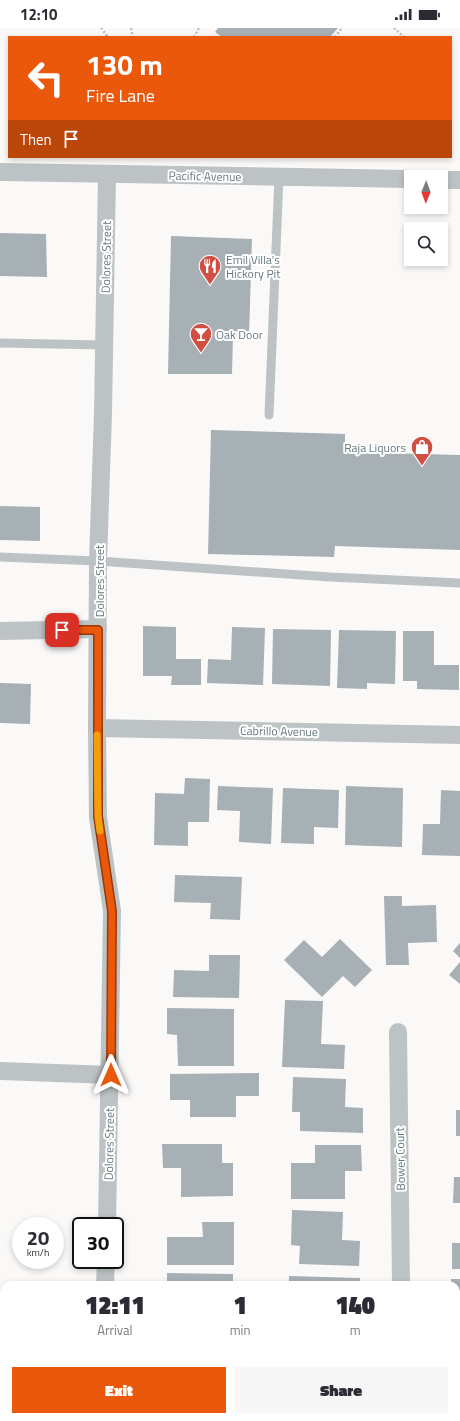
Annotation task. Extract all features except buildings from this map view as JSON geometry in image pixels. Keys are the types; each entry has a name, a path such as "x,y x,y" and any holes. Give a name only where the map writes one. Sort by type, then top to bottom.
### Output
{"street":[{"name":"Pacific Avenue","path":"0,172 404,180"},
{"name":"Dolores Street","path":"107,175 105,345 98,561 97,728 98,816 112,911 111,1075 107,1217"},
{"path":"448,180 460,180"},
{"path":"0,630 98,630"},
{"name":"Cabrillo Avenue","path":"97,728 460,735"},
{"name":"Bower Court","path":"398,1032 401,1281"},
{"path":"0,1071 111,1075"},
{"path":"106,1269 106,1281"}],"lane":[{"path":"269,415 280,177"},
{"path":"0,342 105,345"},
{"path":"0,557 98,561 330,577 460,582"}],"path":[{"path":"101,28 107,36"},
{"path":"335,36 342,28"},
{"path":"394,28 403,36"}],"slow traffic":[{"path":"97,735 98,816 100,831"}],"place":[{"name":"Emil Villa's Hickory Pit","path":"210,286"},
{"name":"Oak Door","path":"201,354"},
{"name":"Raja Liquors","path":"422,466"}],"route":[{"path":"62,630 98,630 98,816 112,911 111,1075"}]}
